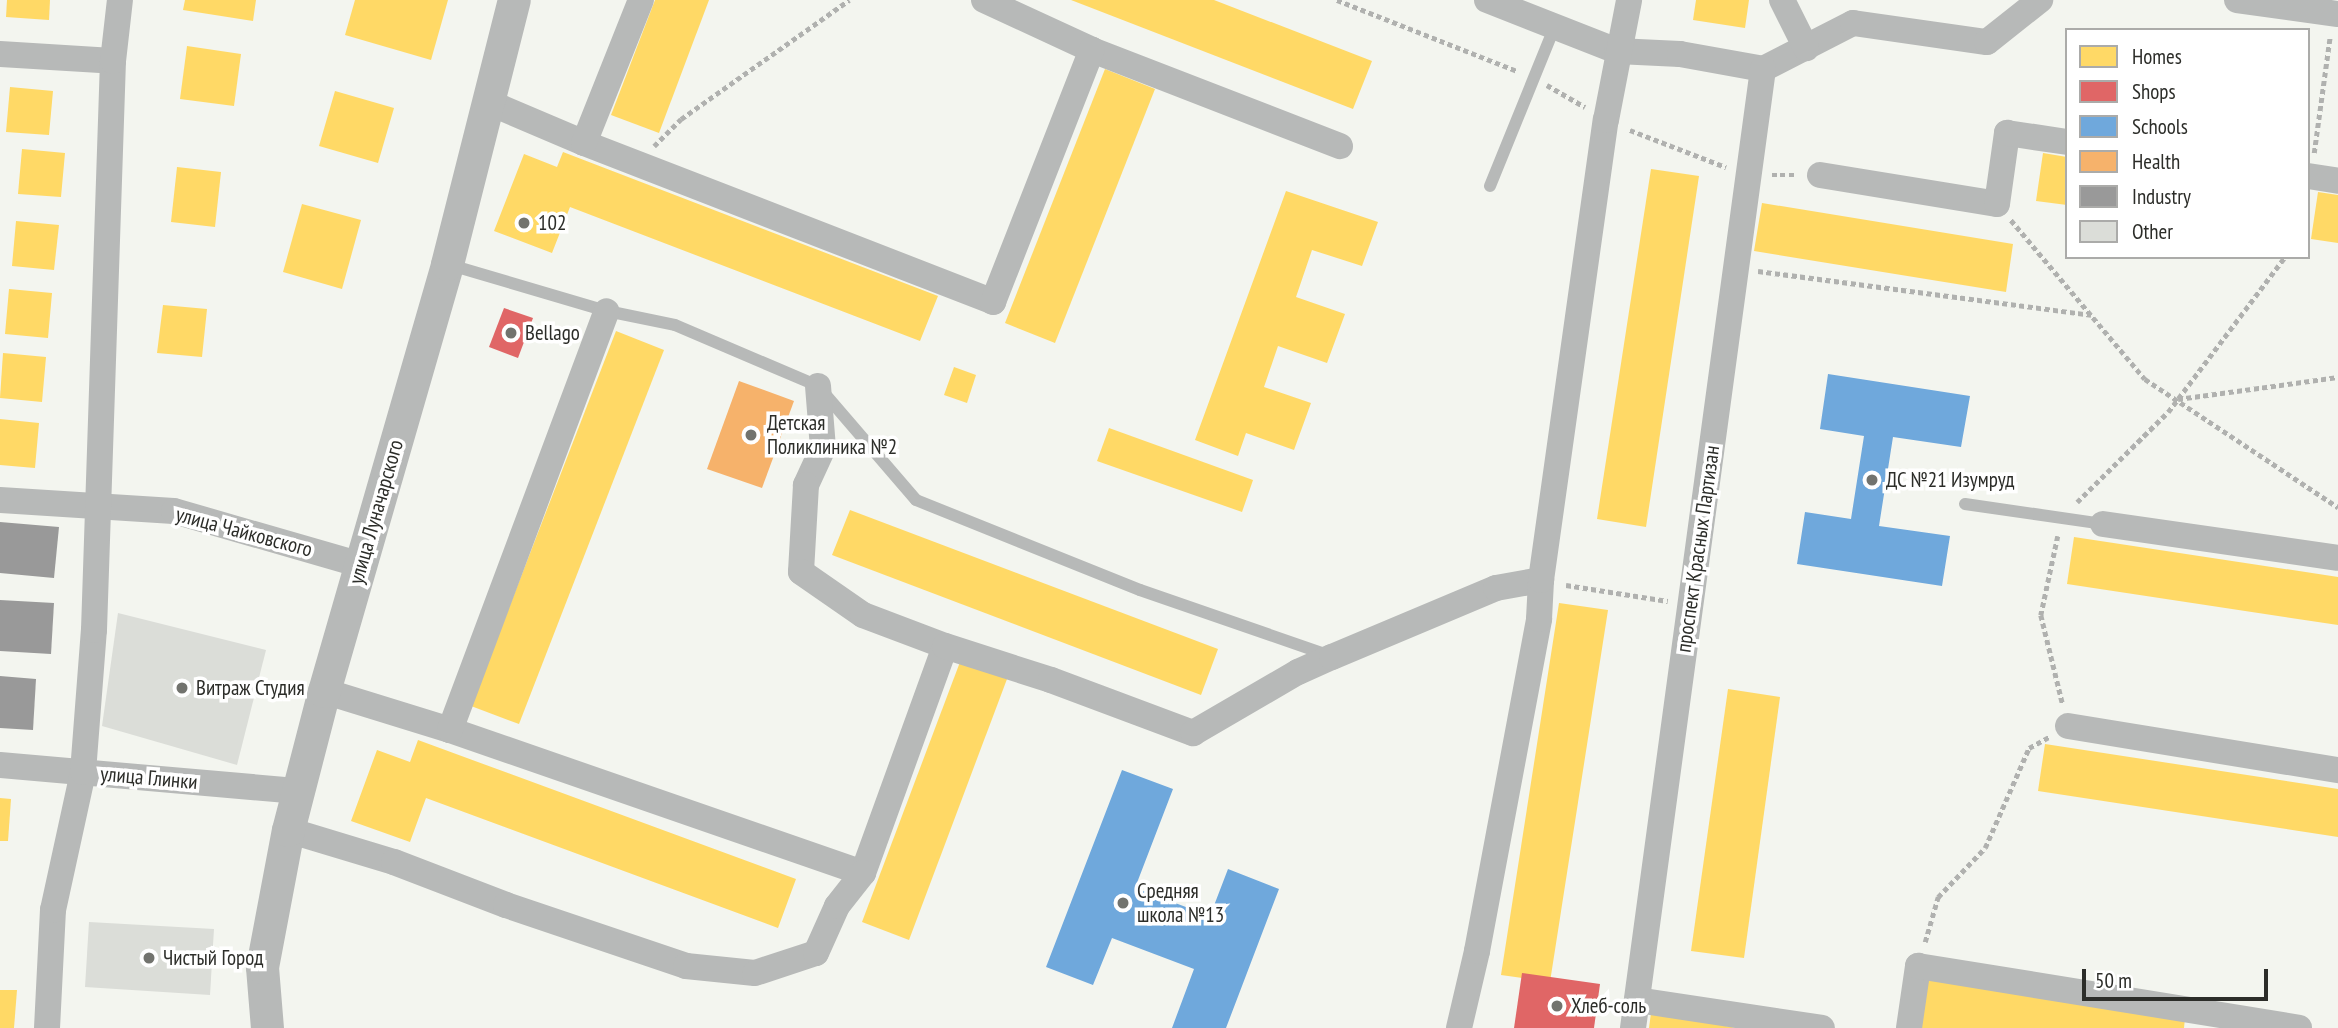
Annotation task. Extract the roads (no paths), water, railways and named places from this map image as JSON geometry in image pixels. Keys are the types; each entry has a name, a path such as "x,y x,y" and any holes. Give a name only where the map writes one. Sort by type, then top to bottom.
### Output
{"street":[{"path":"47,1028 53,910 83,772 100,508 113,61 120,0"},
{"name":"улица Луначарского","path":"267,1028 262,967 288,830 324,691 447,264 514,0"},
{"path":"584,143 640,0"},
{"path":"984,0 1092,50 1340,145"},
{"path":"1487,0 1617,51 1680,54 1763,69 1853,23 1987,42 2040,0"},
{"path":"1459,1028 1477,951 1539,619 1541,580 1606,120 1617,51 1629,0"},
{"path":"1782,0 1806,48"},
{"path":"2237,0 2336,14"},
{"path":"488,102 584,143 993,302 1092,50"},
{"path":"0,54 113,61"},
{"name":"проспект Красных Партизан","path":"1633,1028 1763,69"},
{"path":"1820,175 1997,204 2007,133 2065,142"},
{"path":"2310,176 2338,181"},
{"path":"450,730 607,311"},
{"path":"818,386 823,448 806,485 801,572 863,615 1193,733 1298,672 1332,657 1496,588 1541,580"},
{"name":"улица Чайковского","path":"0,500 174,511 362,565"},
{"path":"2103,524 2338,558"},
{"path":"288,830 394,862 506,905 686,966 755,973 816,953 836,906 863,873 945,646"},
{"path":"324,691 450,730 863,873"},
{"path":"2068,726 2338,770"},
{"name":"улица Глинки","path":"0,765 299,790"},
{"path":"1909,1028 1918,966 2299,1028"},
{"path":"1637,1000 1822,1028"}],"lane":[{"path":"1490,186 1555,28"},
{"path":"447,264 607,311 674,325 818,386 916,500 1140,590 1332,657"},
{"path":"1965,504 2103,524"}],"place":[{"name":"102","path":"524,223"},
{"name":"Bellago","path":"511,333"},
{"name":"Детская Поликлиника №2","path":"751,435"},
{"name":"ДС №21 Изумруд","path":"1872,480"},
{"name":"Витраж Студия","path":"182,688"},
{"name":"Средняя школа №13","path":"1123,903"},
{"name":"Чистый Город","path":"149,958"},
{"name":"Хлеб-соль","path":"1557,1006"}]}
